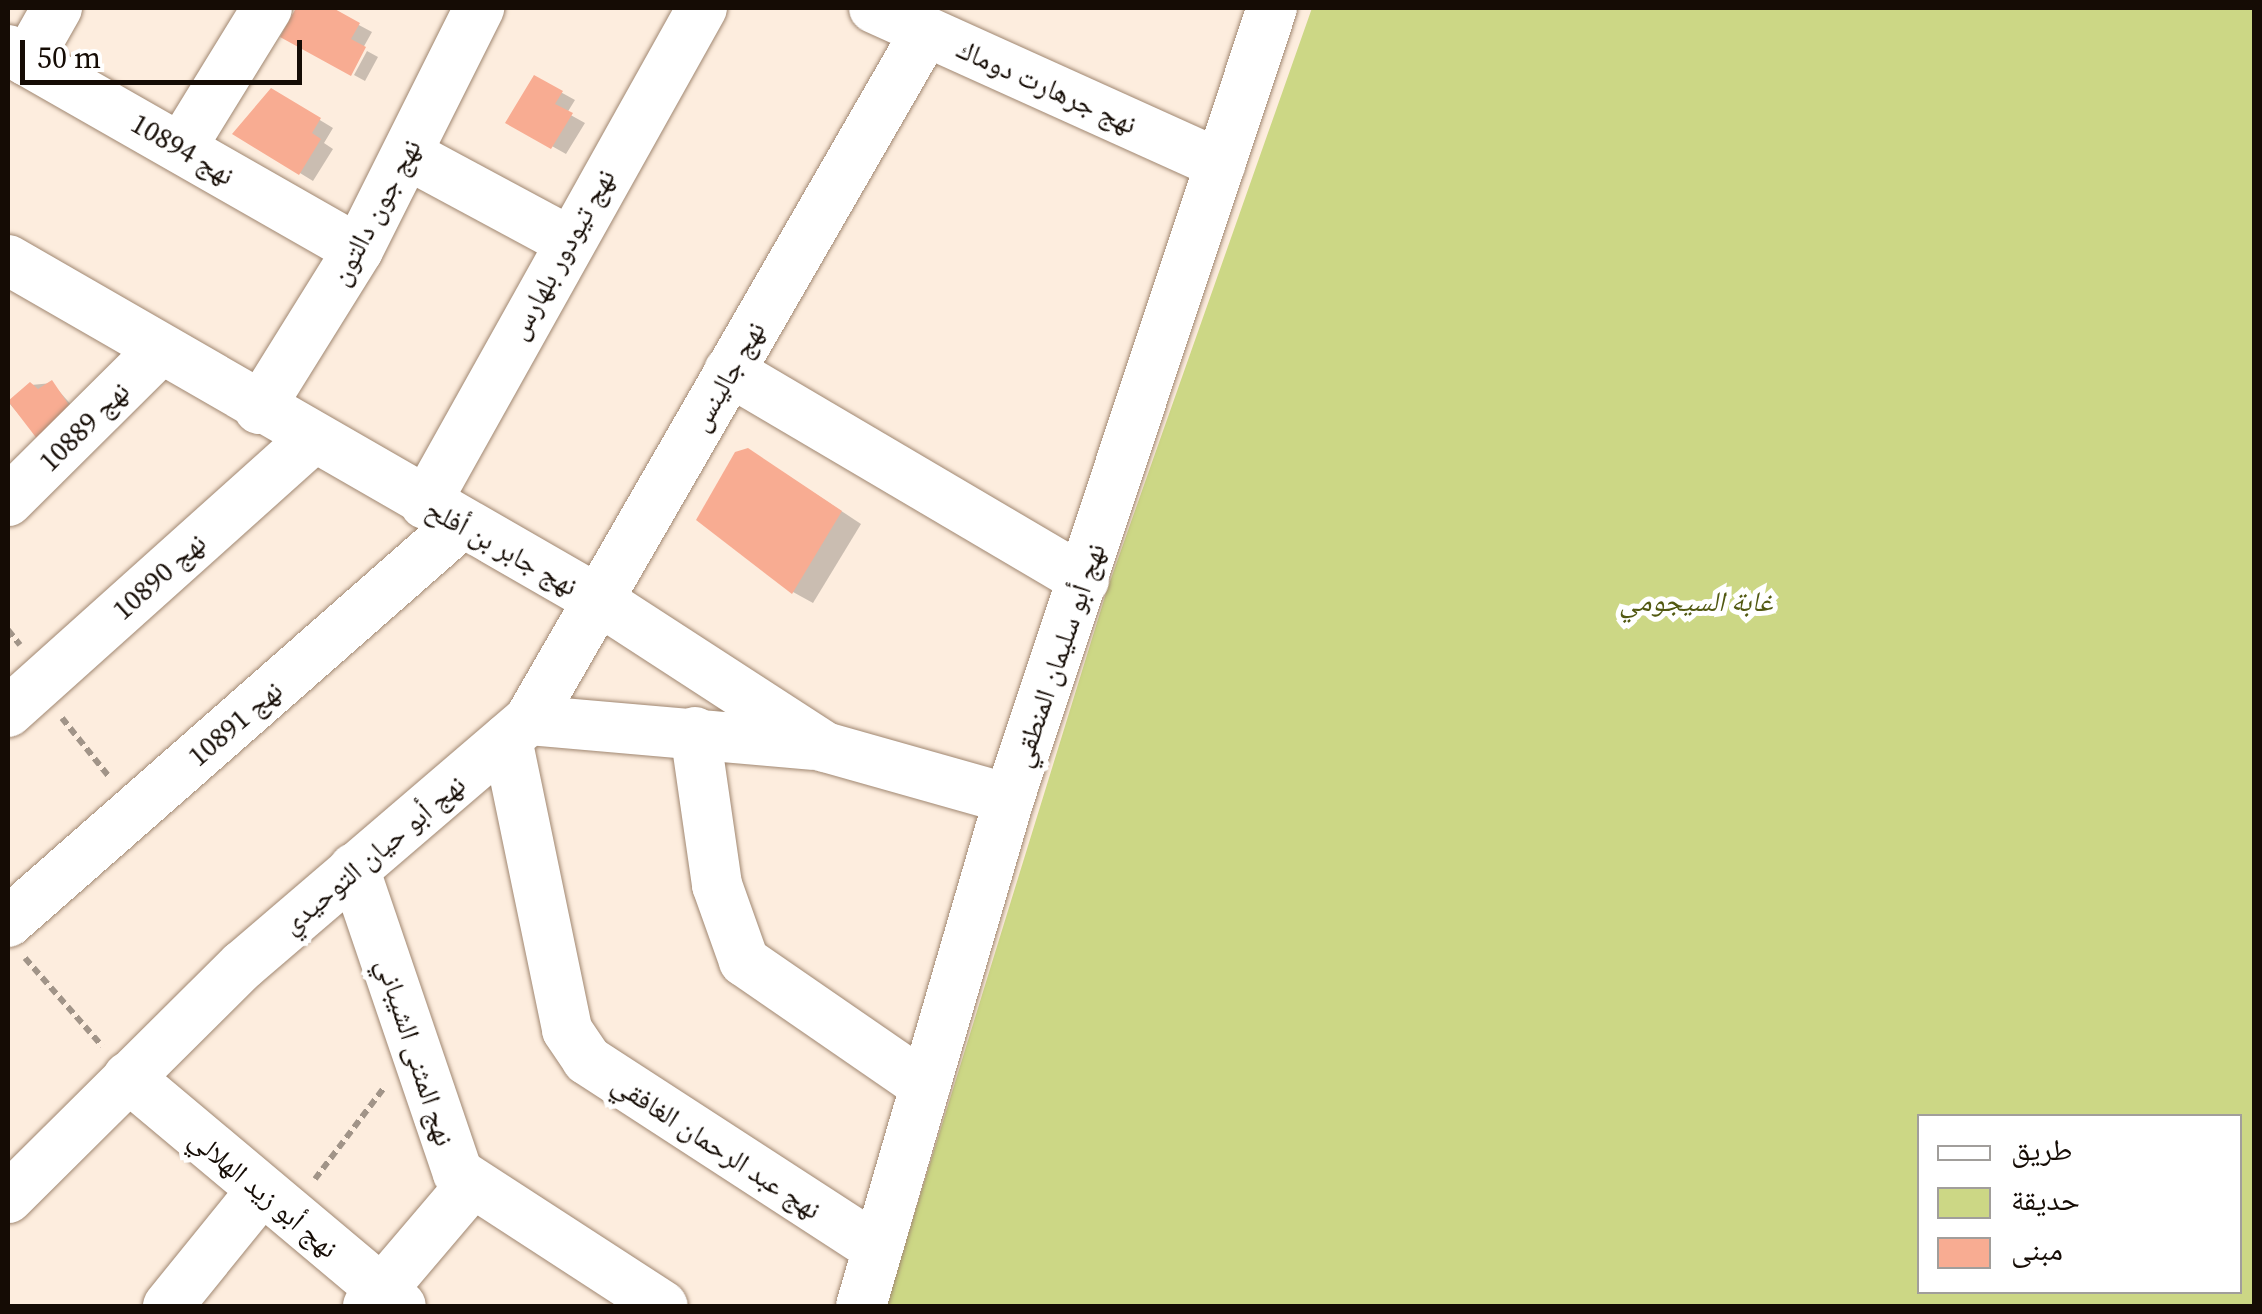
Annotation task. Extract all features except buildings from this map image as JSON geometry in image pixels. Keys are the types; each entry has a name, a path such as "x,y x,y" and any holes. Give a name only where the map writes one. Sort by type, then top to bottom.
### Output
{"street":[{"path":"17,55 57,8"},
{"path":"182,148 267,8"},
{"name":"نهج جون دالتون","path":"259,410 358,250 479,8"},
{"name":"نهج تيودور بلهارس","path":"443,514 567,240 702,8"},
{"name":"نهج جرهارت دوماك","path":"874,8 1220,164"},
{"name":"نهج أبو سليمان المنطقي","path":"861,1306 1009,798 1272,8"},
{"name":"نهج جالينس","path":"518,730 600,602 926,33"},
{"name":"نهج 10894","path":"17,55 358,250"},
{"path":"407,154 567,240"},
{"name":"نهج جابر بن أفلح","path":"11,268 600,602 825,746 1009,798"},
{"name":"نهج 10889","path":"8,501 160,350"},
{"path":"730,370 1084,580"},
{"name":"نهج 10890","path":"22,700 310,441"},
{"name":"نهج 10891","path":"14,937 136,810 443,514"},
{"path":"518,730 695,732 825,746"},
{"name":"نهج أبو حيان التوحيدي","path":"8,1198 128,1076 354,868 518,730"},
{"name":"نهج عبد الرحمان الغافقي","path":"518,730 567,1030 587,1060 877,1248"},
{"path":"695,732 717,885 744,961 925,1086"},
{"name":"نهج المثنى الشيباني","path":"354,868 416,1044 448,1156 470,1186 663,1306"},
{"name":"نهج أبو زيد الهلالي","path":"128,1076 384,1302"},
{"path":"384,1302 470,1186"},
{"path":"168,1306 274,1203"}],"path":[{"path":"22,700 136,810"},
{"path":"14,937 128,1076"},
{"path":"274,1203 416,1044"}],"green space":[{"name":"غابة السيجومي","path":"1312,8 2254,8 2254,1306 886,1306 1107,590"}]}
